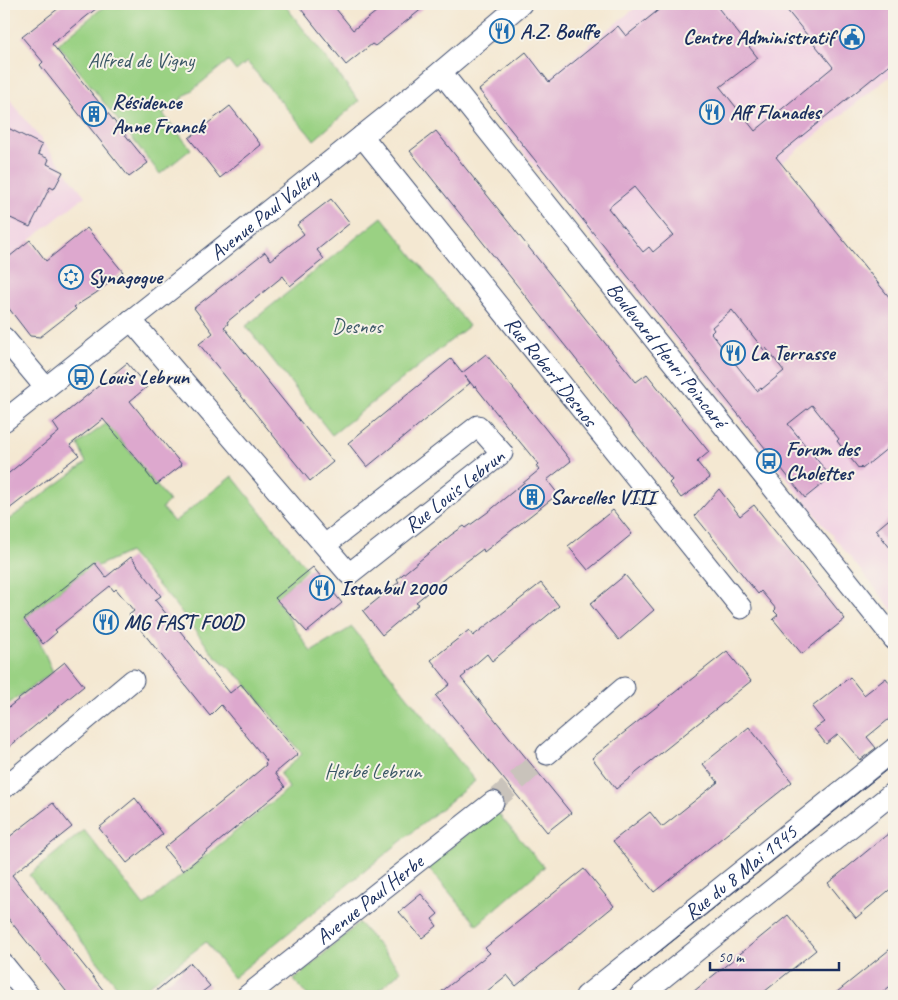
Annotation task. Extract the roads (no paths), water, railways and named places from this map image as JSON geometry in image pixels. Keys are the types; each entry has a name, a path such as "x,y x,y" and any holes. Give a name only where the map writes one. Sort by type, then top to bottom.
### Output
{"street":[{"name":"Avenue Paul Valéry","path":"4,421 362,136 521,4"},
{"name":"Boulevard Henri Poincaré","path":"441,72 894,639"},
{"name":"Rue Robert Desnos","path":"362,136 741,608"},
{"name":"Rue Louis Lebrun","path":"131,320 349,574 502,453 478,426 325,545"},
{"path":"4,338 45,387"},
{"path":"4,788 133,680"},
{"path":"546,754 624,688"},
{"name":"Rue du 8 Mai 1945","path":"586,996 894,749"},
{"name":"Rue du 8 Mai 1945","path":"640,996 894,792"},
{"name":"Avenue Paul Herbe","path":"247,996 493,802"},
{"path":"4,965 29,996"}],"tunnel":[{"path":"493,802 547,754"}],"tram line":[{"path":"604,996 894,764"}],"place":[{"name":"A.Z. Bouffe","path":"502,31"},
{"name":"Centre Administratif","path":"852,37"},
{"name":"Aff Flanades","path":"712,112"},
{"name":"Résidence Anne Franck","path":"94,114"},
{"name":"Synagogue","path":"71,277"},
{"name":"La Terrasse","path":"733,353"},
{"name":"Louis Lebrun","path":"81,377"},
{"name":"Forum des Cholettes","path":"769,461"},
{"name":"Sarcelles VIII","path":"532,497"},
{"name":"Istanbul 2000","path":"322,588"},
{"name":"MG FAST FOOD","path":"106,622"}],"park label":[{"name":"Alfred de Vigny","path":"141,60"},
{"name":"Desnos","path":"357,326"},
{"name":"Herbé Lebrun","path":"373,771"}]}
